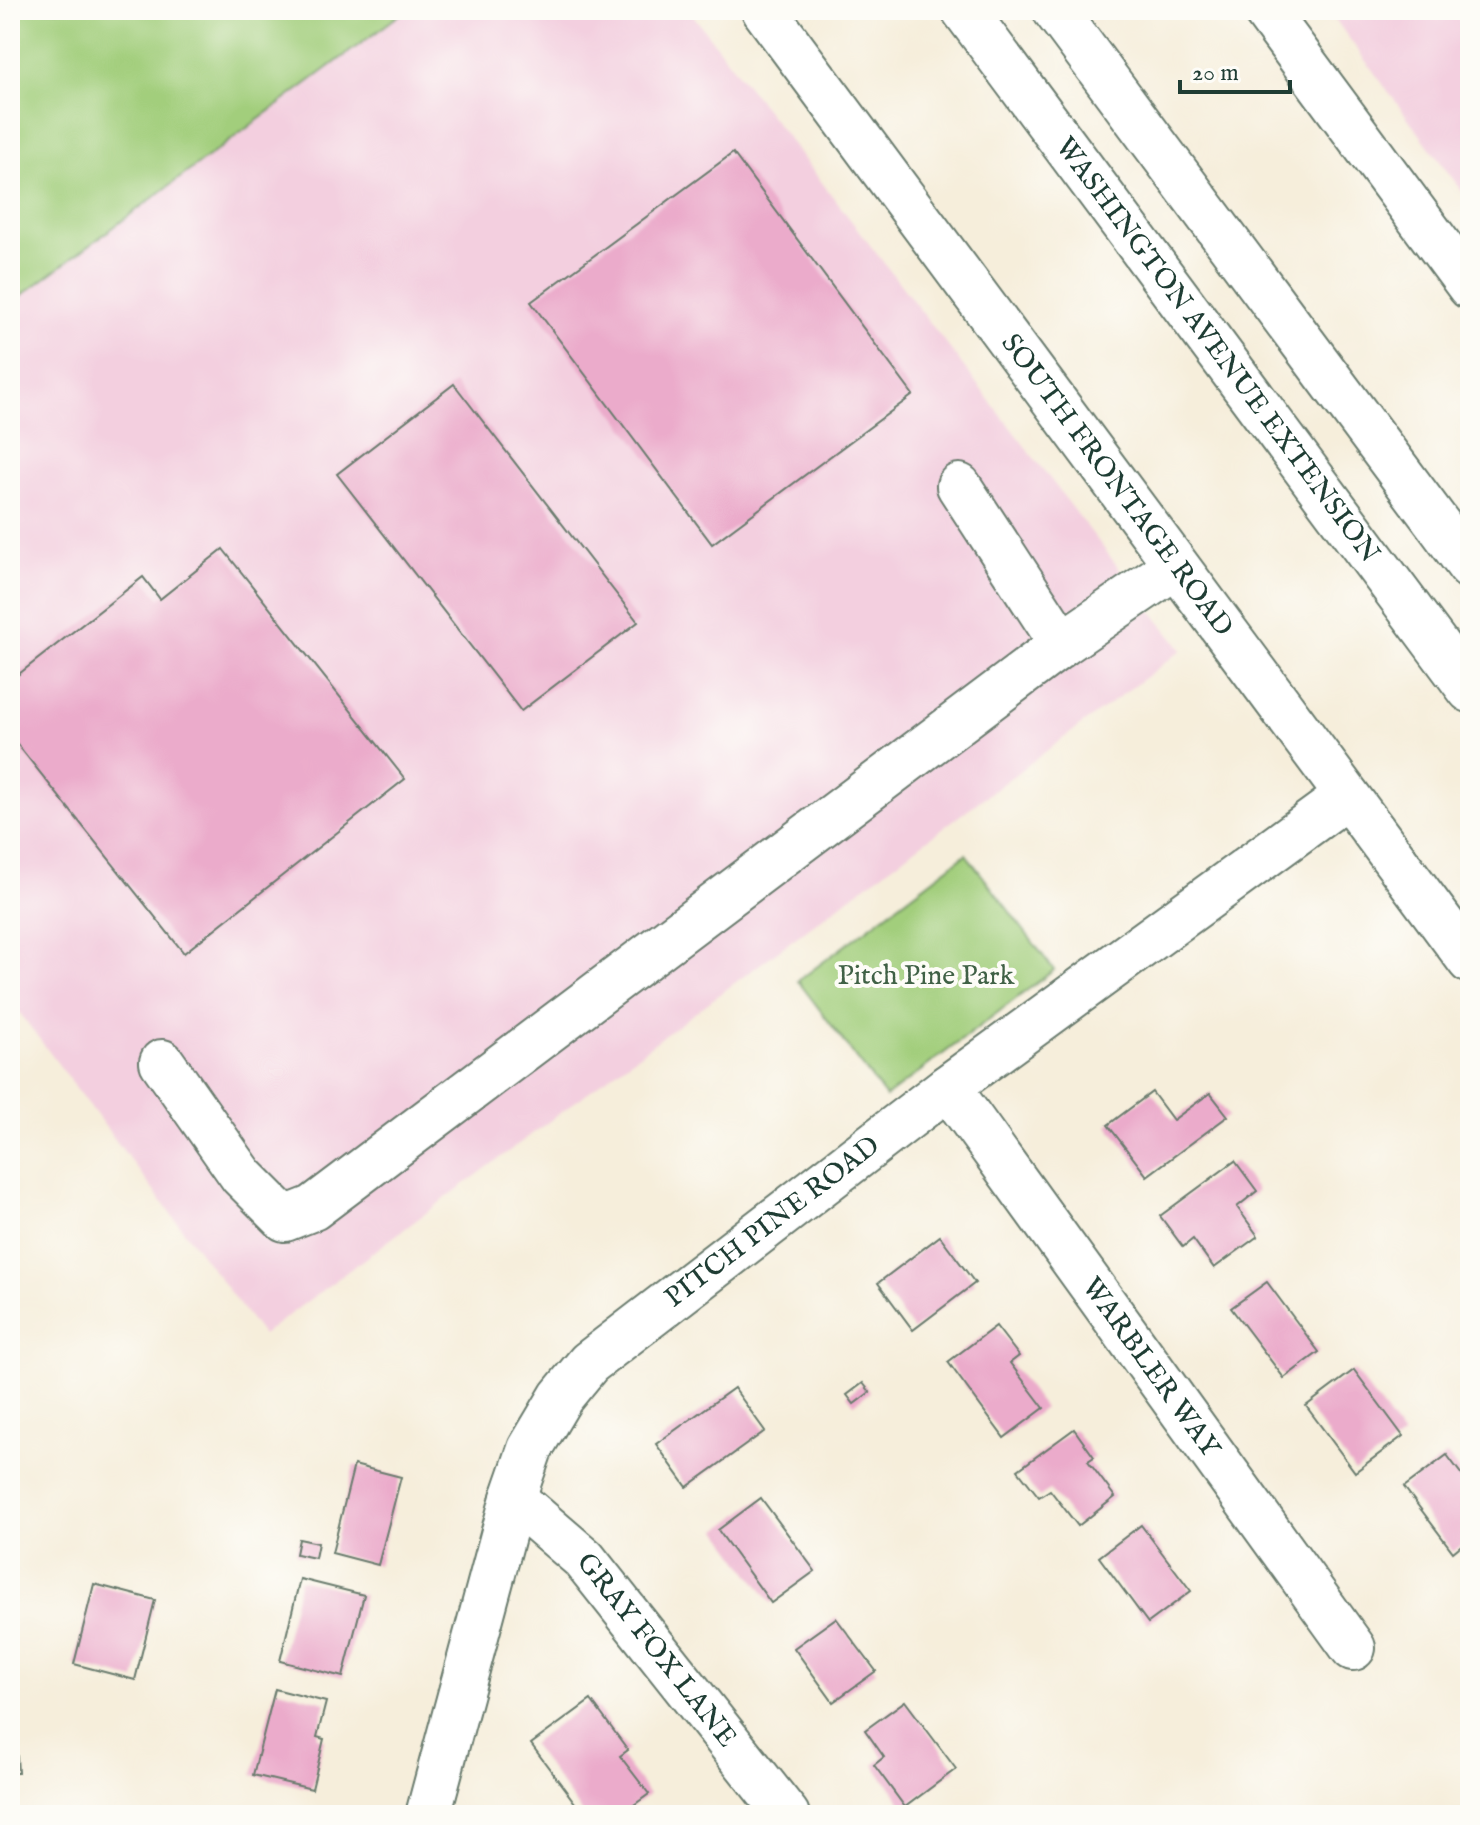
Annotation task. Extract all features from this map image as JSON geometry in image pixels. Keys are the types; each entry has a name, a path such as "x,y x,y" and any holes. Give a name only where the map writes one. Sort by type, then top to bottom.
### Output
{"street":[{"name":"SOUTH FRONTAGE ROAD","path":"764,10 1470,961"},
{"name":"WASHINGTON AVENUE EXTENSION","path":"964,10 1470,690"},
{"path":"1055,10 1470,567"},
{"path":"1265,10 1470,287"},
{"path":"959,486 1062,644"},
{"path":"162,1062 242,1176 285,1219 313,1208 1062,644 1176,566"},
{"name":"PITCH PINE ROAD","path":"428,1815 513,1498 530,1449 561,1397 589,1363 948,1087 1347,796"},
{"name":"WARBLER WAY","path":"948,1087 1353,1648"},
{"name":"GRAY FOX LANE","path":"513,1498 584,1559 787,1815"}],"shaded area":[{"path":"406,10 689,10 1182,650 262,1335 10,1000 10,304"},
{"path":"1328,10 1470,10 1470,202"}],"green space":[{"path":"10,10 406,10 10,304"},
{"name":"Pitch Pine Park","path":"966,854 1054,970 886,1097 798,981"}],"building":[{"path":"733,153 913,395 712,544 531,302"},
{"path":"454,384 638,622 521,711 337,474"},
{"path":"223,549 405,779 184,953 10,735 10,681 143,577 160,599"},
{"path":"1152,1092 1173,1120 1210,1093 1228,1116 1147,1176 1108,1125"},
{"path":"1235,1161 1257,1191 1237,1207 1258,1236 1214,1268 1193,1239 1183,1247 1160,1216"},
{"path":"940,1236 975,1283 913,1330 878,1283"},
{"path":"1267,1282 1319,1352 1284,1378 1231,1308"},
{"path":"996,1326 1019,1356 1010,1363 1044,1408 1004,1438 948,1362"},
{"path":"1354,1370 1403,1436 1355,1472 1306,1406"},
{"path":"863,1383 870,1392 854,1404 847,1395"},
{"path":"734,1388 765,1431 687,1487 656,1444"},
{"path":"1074,1429 1094,1457 1088,1461 1115,1497 1078,1526 1050,1490 1039,1497 1018,1470"},
{"path":"1447,1455 1465,1479 1470,1475 1470,1538 1453,1552 1404,1487"},
{"path":"354,1465 401,1477 378,1565 332,1553"},
{"path":"761,1498 815,1571 771,1603 718,1530"},
{"path":"1141,1525 1191,1591 1148,1623 1099,1557"},
{"path":"299,1539 318,1543 315,1558 296,1554"},
{"path":"300,1579 364,1595 343,1677 280,1661"},
{"path":"94,1584 155,1600 135,1680 74,1664"},
{"path":"836,1618 876,1671 833,1702 794,1648"},
{"path":"275,1689 326,1702 317,1737 324,1739 312,1789 253,1775"},
{"path":"591,1700 628,1750 620,1756 649,1794 620,1815 584,1815 531,1744"},
{"path":"905,1701 956,1769 905,1807 874,1765 884,1757 865,1730"},
{"path":"10,1722 15,1722 18,1773 10,1773"}]}
